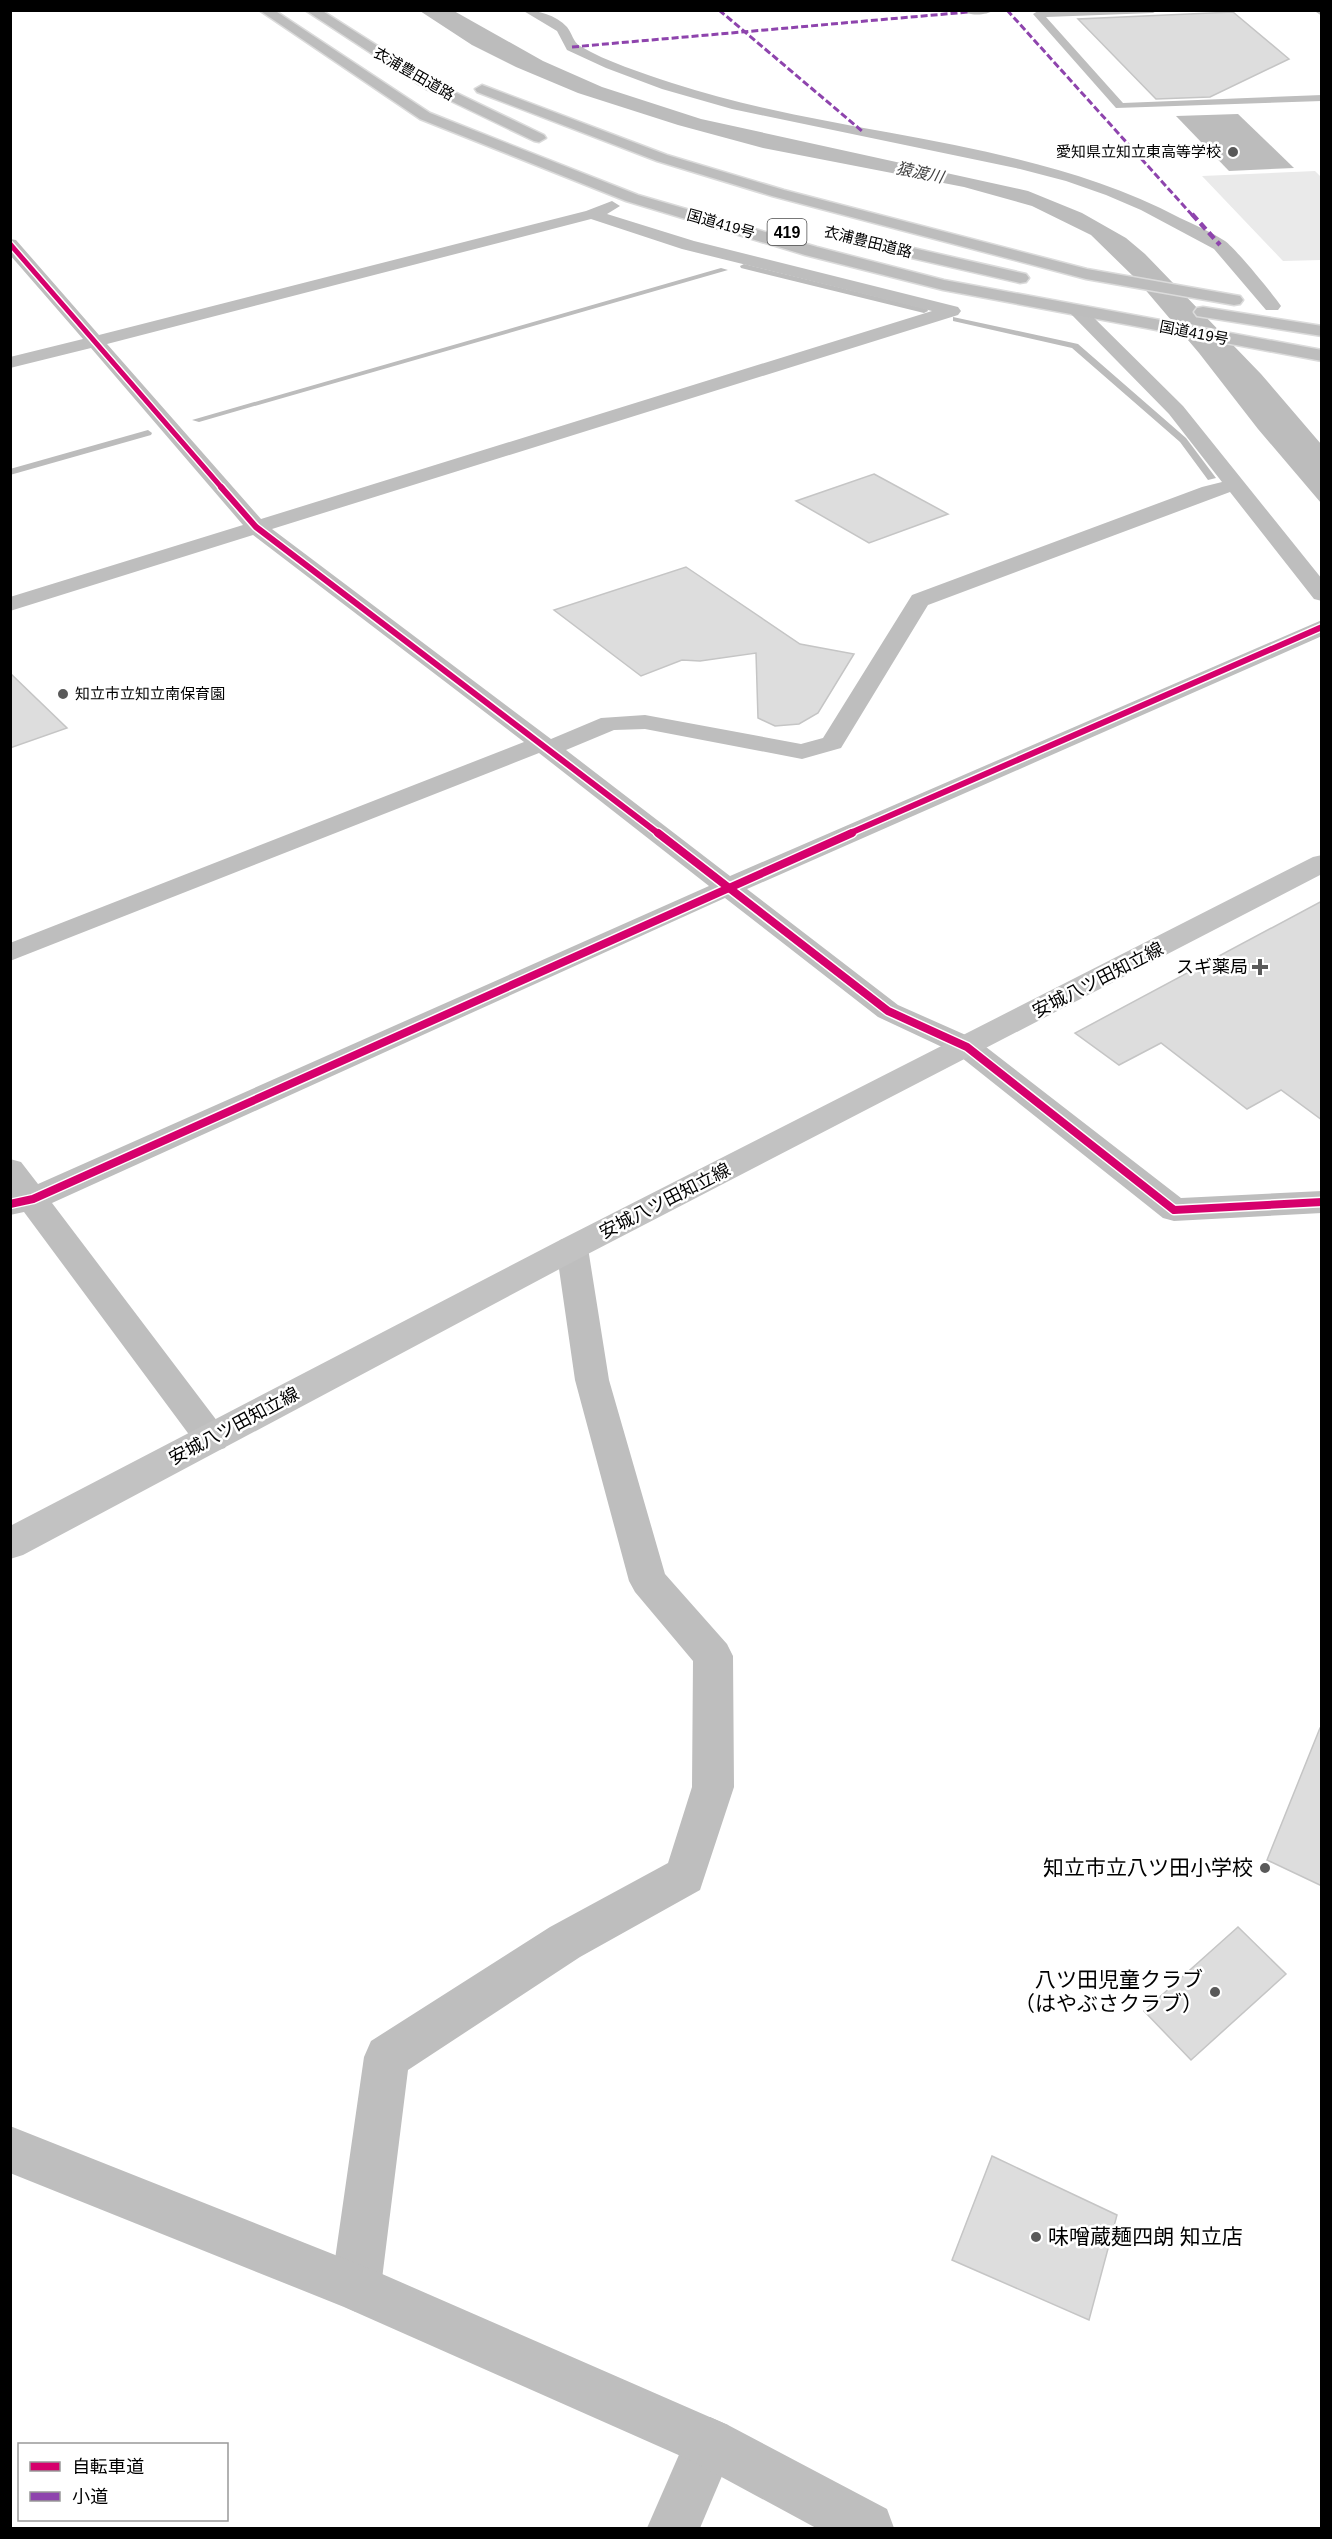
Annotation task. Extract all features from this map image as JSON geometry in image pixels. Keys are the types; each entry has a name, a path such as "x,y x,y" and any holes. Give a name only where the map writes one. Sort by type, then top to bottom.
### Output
{"highway":[{"name":"国道419号","path":"265,10 425,116 632,198 943,285 1077,312 1320,354"},
{"name":"衣浦豊田道路","path":"282,10 316,28 426,101 540,155 704,210 853,250 1202,323 1320,354"},
{"name":"衣浦豊田道路","path":"294,10 316,28"},
{"name":"衣浦豊田道路","path":"311,10 431,86 554,145"},
{"name":"衣浦豊田道路","path":"349,18 384,46 417,61 492,104 693,181 784,209 966,256 1118,288 1322,324"},
{"name":"419","path":"470,83 572,125 662,158 778,193 1086,274 1237,301 1322,313"},
{"name":"衣浦豊田道路","path":"858,240 1033,280"},
{"path":"1182,309 1322,331"}],"main road":[{"name":"安城八ツ田知立線","path":"10,1544 572,1248 1322,863"}],"street":[{"path":"528,10 562,29 572,47 611,65 668,86 732,105 1021,165 1072,178 1112,192 1147,207 1220,245 1272,306"},
{"path":"966,10 988,10"},
{"path":"10,363 592,214 632,198"},
{"path":"10,604 952,311 688,245 592,214"},
{"path":"10,244 256,527 888,1011 967,1047 1174,1210 1322,1202"},
{"path":"1077,312 1176,410 1322,594"},
{"path":"10,953 610,723 645,722 802,752 832,743 920,600 1209,491 1234,485"},
{"path":"22,1201 728,887 1322,627"},
{"path":"10,1170 22,1201 212,1438"},
{"path":"356,2287 387,2057 565,1942 685,1876 712,1786 713,1656 648,1581 592,1380 572,1248"},
{"path":"10,2149 356,2287 710,2443 868,2529"},
{"path":"673,2529 710,2443"}],"lane":[{"path":"1153,10 1038,14 1120,106 1322,98"},
{"path":"1318,10 1322,13"}],"shaded area":[{"path":"1315,171 1321,177 1321,260 1283,261 1202,176"}],"water":[{"name":"猿渡川","path":"420,11 454,11 543,61 602,87 701,119 1028,191 1082,213 1126,238 1145,254 1261,374 1321,444 1321,503 1137,280 1091,235 1032,206 964,187 763,148 678,125 578,93 516,67 472,45"},
{"path":"1238,114 1294,168 1229,171 1176,116"}],"building":[{"path":"1233,12 1289,59 1210,97 1156,99 1078,19"},
{"path":"874,474 948,514 869,543 796,501"},
{"path":"686,567 800,644 854,654 818,713 799,724 775,726 758,718 756,653 700,661 682,660 641,676 554,610"},
{"path":"10,673 67,728 10,748"},
{"name":"スギ薬局","path":"1322,901 1322,1120 1281,1090 1247,1109 1161,1043 1119,1065 1075,1033"},
{"path":"1320,1728 1322,1728 1322,1886 1267,1860"},
{"name":"八ツ田児童クラブ （はやぶさクラブ）","path":"1238,1927 1286,1974 1191,2060 1144,2011"},
{"name":"味噌蔵麺四朗 知立店","path":"992,2156 1117,2215 1089,2320 952,2260"}],"waterway":[{"path":"744,266 924,311"},
{"path":"196,420 724,270"},
{"path":"956,319 1075,346 1183,440 1211,478"},
{"path":"10,472 148,433"}],"marked path":[{"path":"719,10 862,131"},
{"path":"1007,10 1220,245"},
{"path":"572,47 968,12"}],"cycle path":[{"path":"10,244 256,527 549,749 888,1011 967,1047 1174,1210 1322,1202"},
{"path":"10,1204 33,1199 728,887 1322,627"}],"place":[{"name":"愛知県立知立東高等学校","path":"1233,152"},
{"name":"知立市立知立南保育園","path":"63,694"},
{"name":"スギ薬局","path":"1260,967"},
{"name":"知立市立八ツ田小学校","path":"1265,1868"},
{"name":"八ツ田児童クラブ （はやぶさクラブ）","path":"1215,1992"},
{"name":"味噌蔵麺四朗 知立店","path":"1036,2237"}]}
